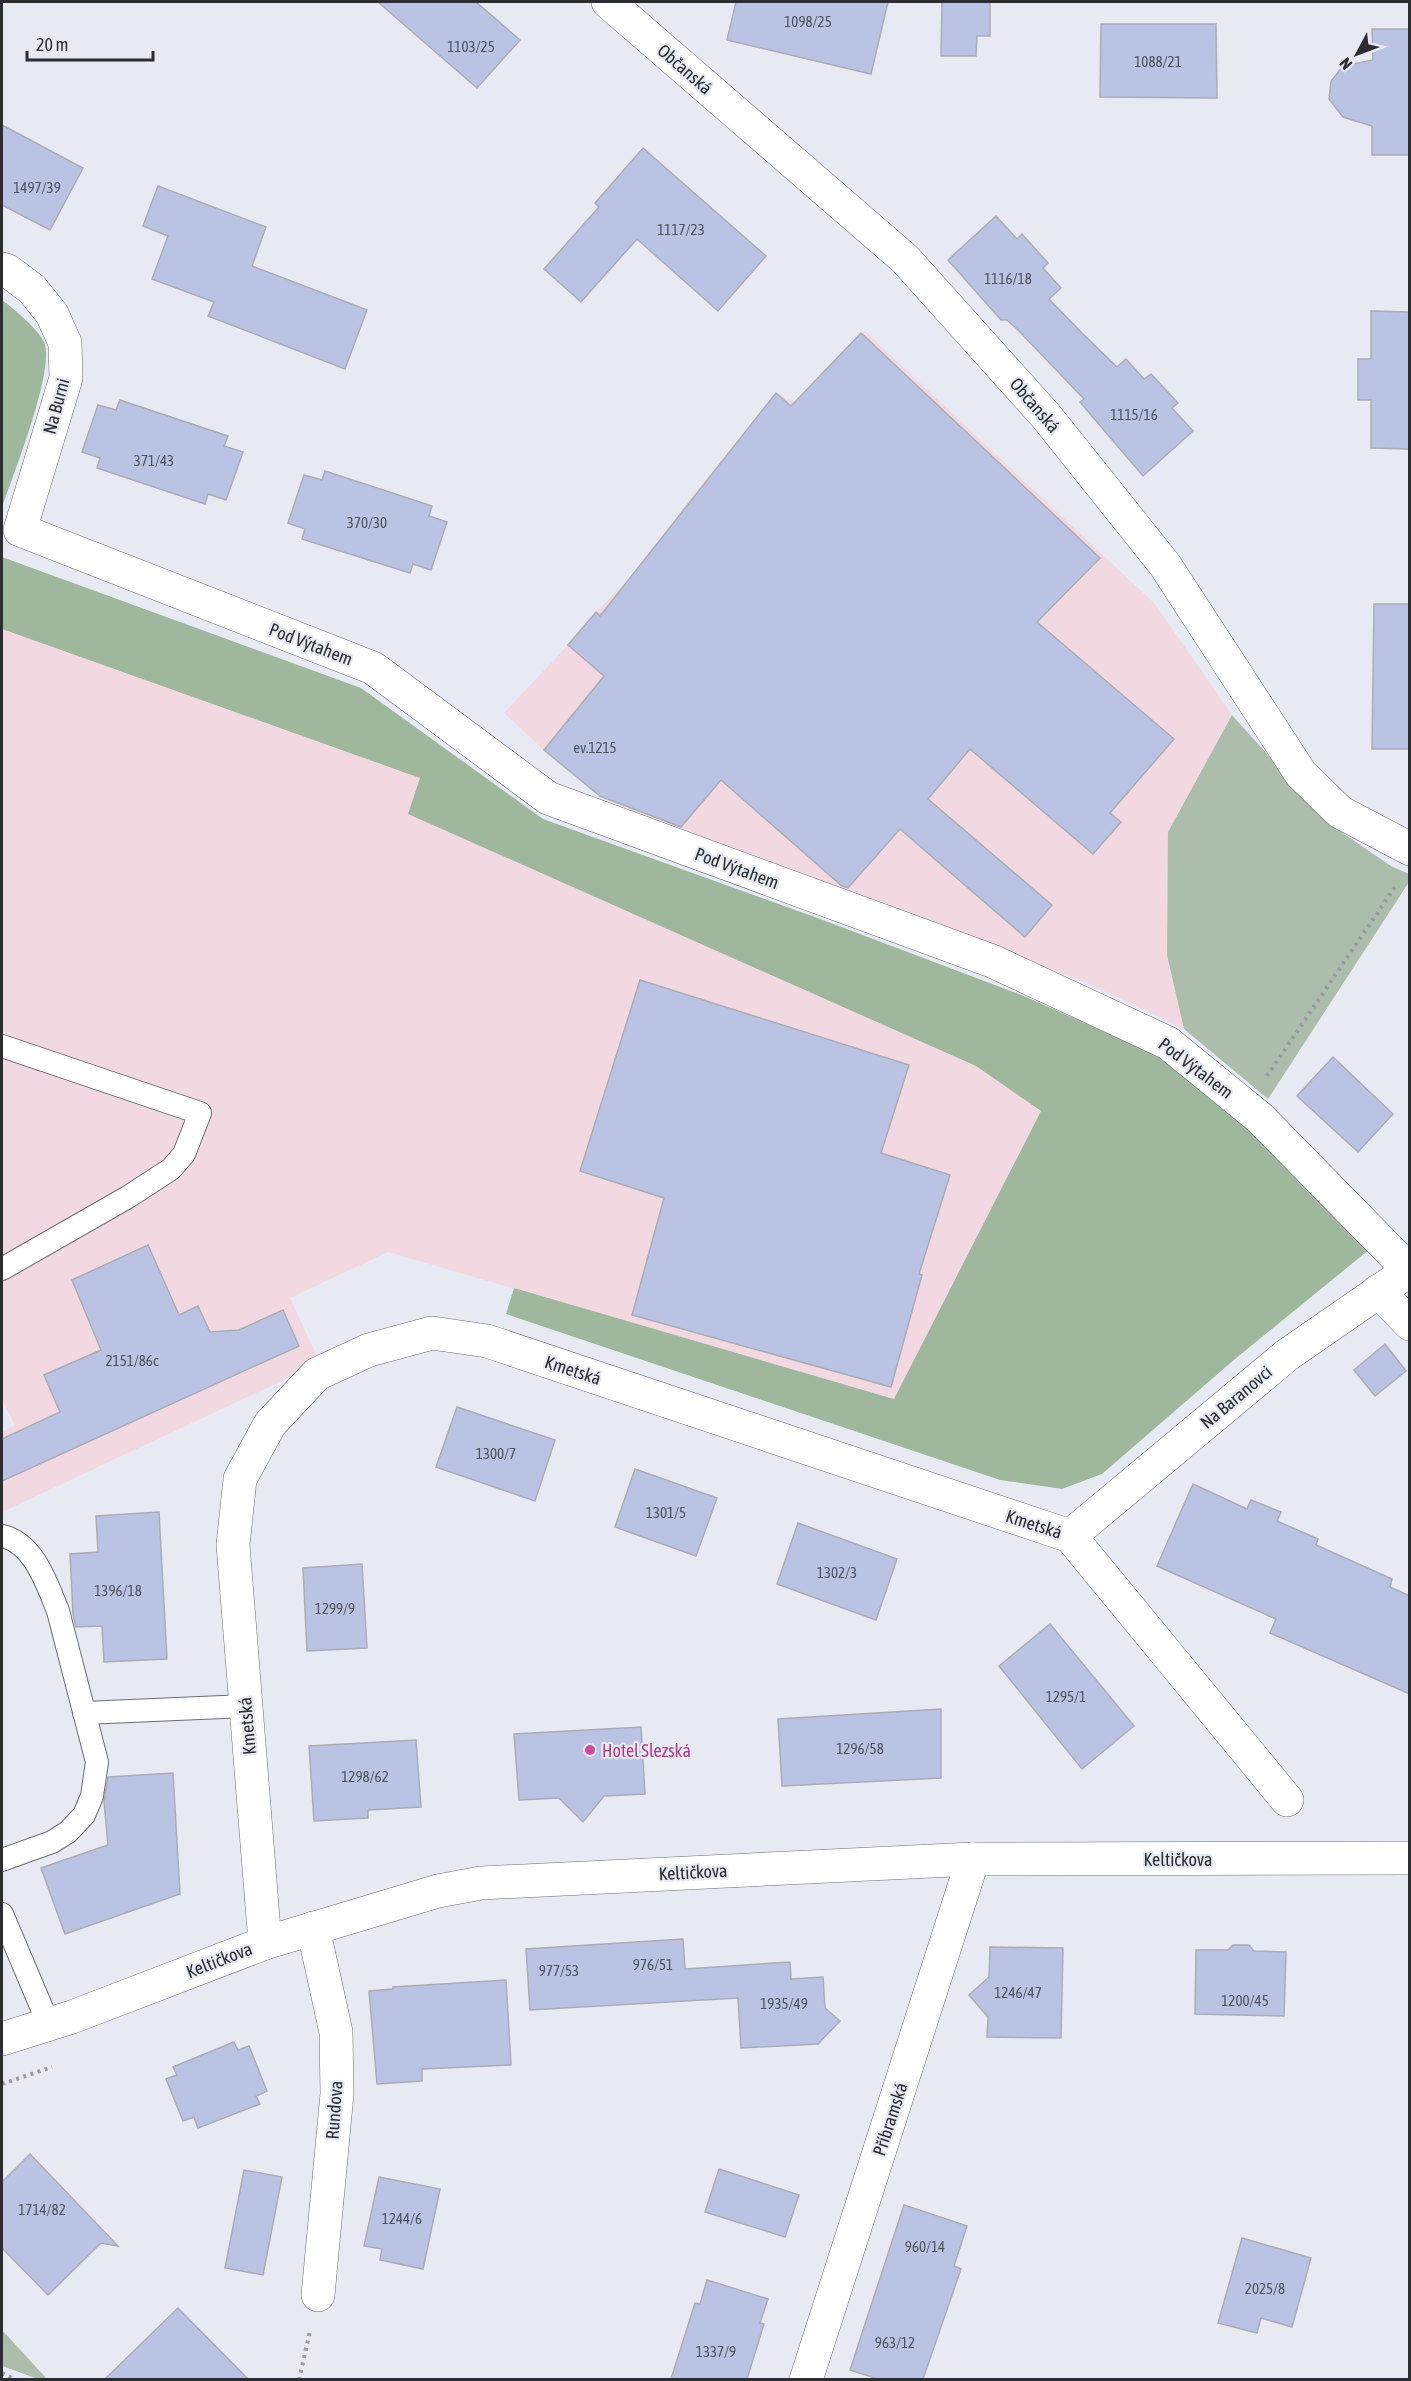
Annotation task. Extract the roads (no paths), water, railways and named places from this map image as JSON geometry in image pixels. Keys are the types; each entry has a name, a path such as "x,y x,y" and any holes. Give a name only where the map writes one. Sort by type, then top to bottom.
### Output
{"street":[{"name":"Občanská","path":"608,2 905,259 1046,416 1164,565 1300,774 1340,812 1406,862"},
{"name":"Na Burni","path":"2,269 32,289 52,314 66,344 66,378 20,530"},
{"name":"Pod Výtahem","path":"20,530 373,668 548,798 992,962 1168,1043 1246,1107 1409,1270"},
{"name":"Na Baranovci","path":"1070,1536 1287,1355 1409,1270"},
{"path":"1378,1291 1410,1324"},
{"name":"Kmetská","path":"265,1942 233,1545 240,1479 270,1424 317,1374 369,1350 432,1333 488,1341 1070,1536 1287,1800"},
{"name":"Keltičkova","path":"2,2039 49,2025 265,1942 438,1892 481,1883 973,1859 1410,1858"},
{"name":"Příbramská","path":"806,2379 973,1859"},
{"name":"Rundova","path":"313,1928 337,2042 337,2094 318,2295"}],"lane":[{"path":"2,1046 200,1113 184,1154 171,1169 128,1197 2,1269"},
{"path":"2,1536 15,1540 25,1550 37,1565 49,1587 58,1611 97,1762 92,1796 84,1815 68,1832 52,1842 2,1860"},
{"path":"84,1713 246,1706"},
{"path":"2,1914 49,2025"}],"place":[{"name":"Hotel Slezská","path":"590,1750"}]}
